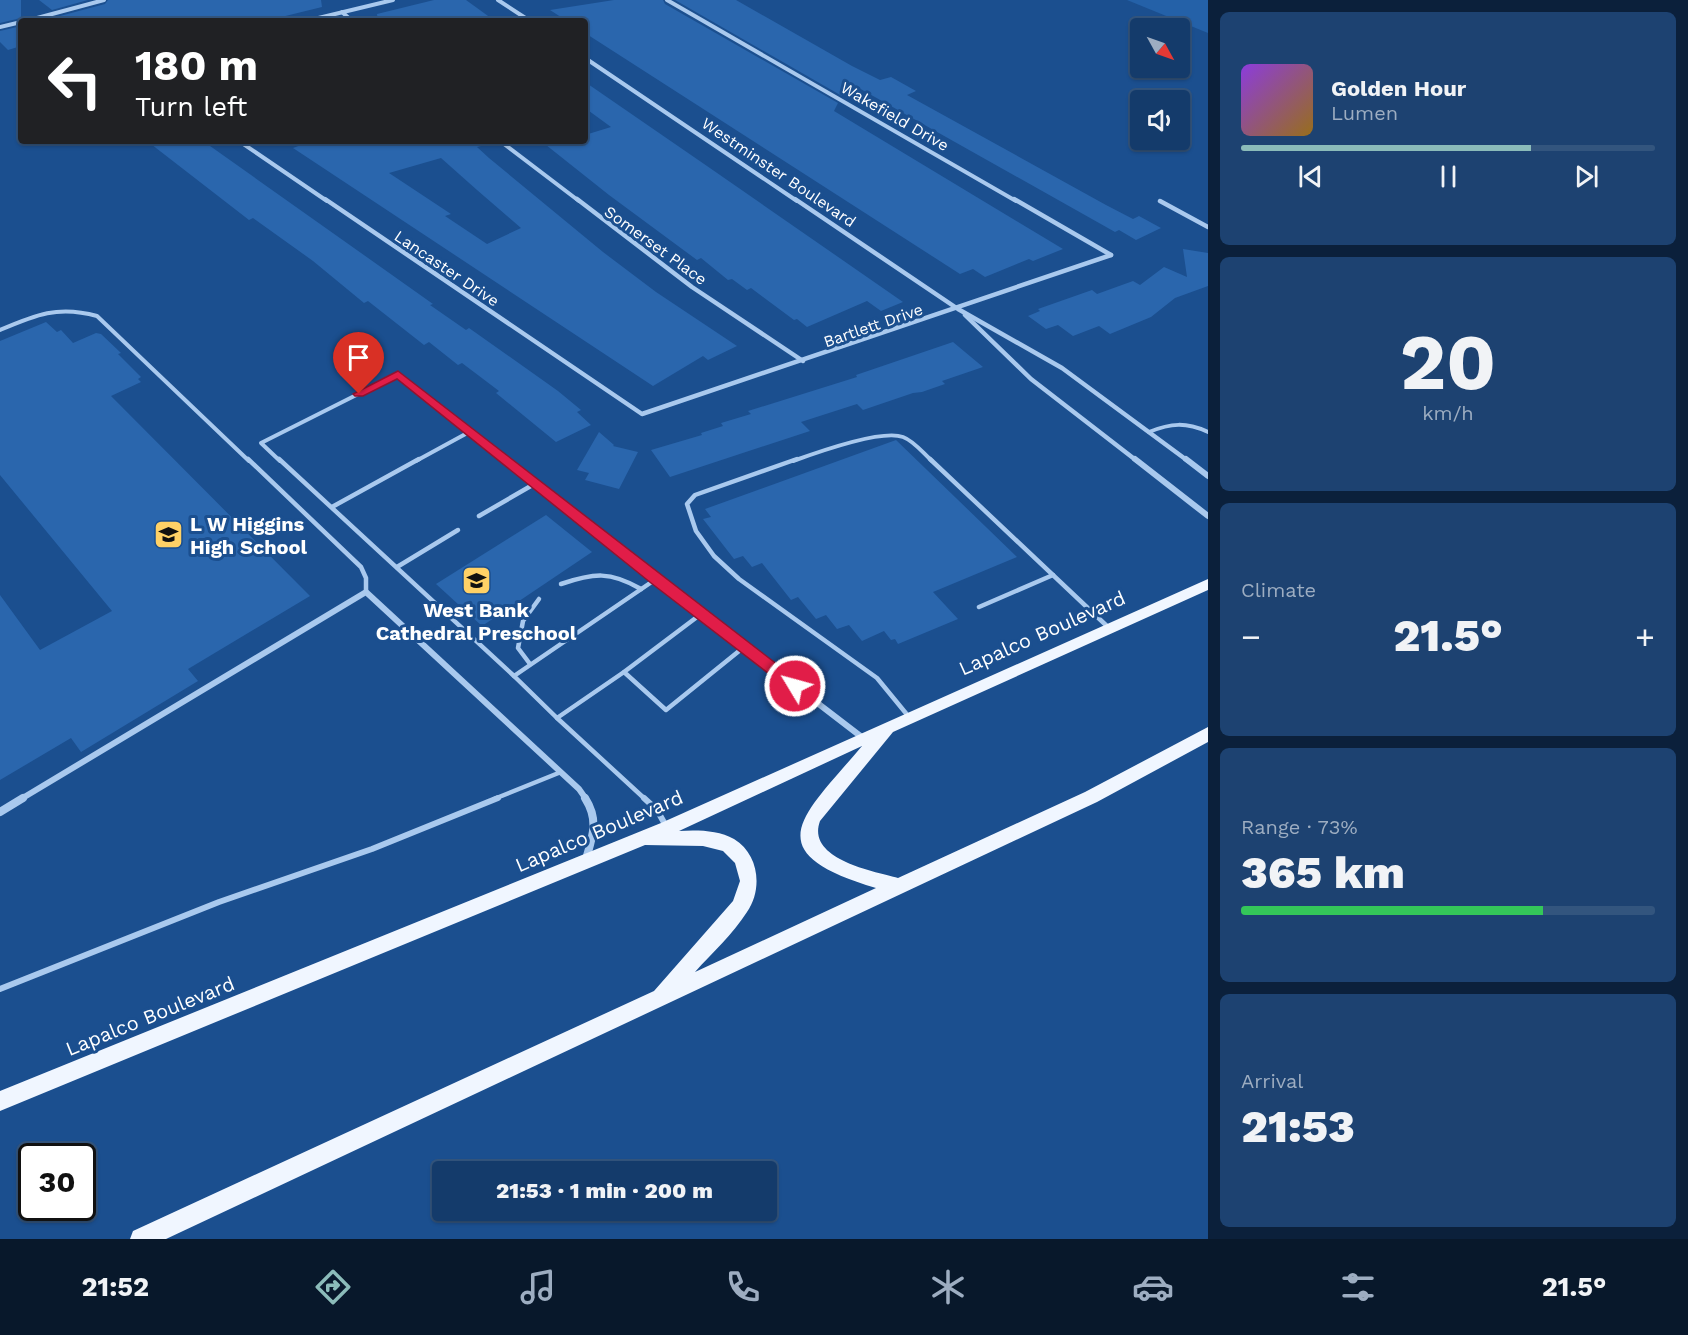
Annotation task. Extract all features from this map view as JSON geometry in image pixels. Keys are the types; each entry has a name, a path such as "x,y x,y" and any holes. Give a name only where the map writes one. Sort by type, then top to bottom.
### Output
{"main road":[{"name":"Lapalco Boulevard","path":"0,1101 667,828 862,738 1208,584"},
{"path":"888,727 813,817 808,829 808,839 824,859 851,872 900,887"},
{"path":"141,1239 1091,797 1208,734"},
{"path":"641,839 703,838 728,845 743,859 749,881 741,906 658,999"}],"street":[{"path":"37,18 102,0"},
{"path":"318,18 393,0"},
{"path":"498,0 525,18"},
{"name":"Wakefield Drive","path":"667,0 1111,255"},
{"path":"342,12 349,18"},
{"path":"0,27 18,23"},
{"name":"Westminster Boulevard","path":"588,60 958,309 1062,368 1208,476"},
{"name":"Lancaster Drive","path":"243,144 642,414"},
{"name":"Somerset Place","path":"504,144 692,287 803,362"},
{"path":"1160,201 1208,227"},
{"name":"Bartlett Drive","path":"642,414 803,362 1111,255"},
{"name":"Westminster Boulevard","path":"958,309 1031,379 1208,516"},
{"path":"503,457 862,738"},
{"path":"0,812 366,592 579,789 594,812 593,835 585,863"}],"lane":[{"path":"0,330 55,310 78,309 97,316 361,567 366,578 366,592"},
{"path":"503,457 398,374 261,443 657,810 667,828"},
{"path":"1149,432 1171,423 1197,427 1208,432"},
{"path":"332,507 471,431"},
{"path":"909,717 877,678 772,604 730,570 694,529 687,504 695,495 873,437 901,436 913,443 1109,628"},
{"path":"479,516 536,483"},
{"path":"397,567 458,530"},
{"path":"561,584 593,573 622,577 641,589"},
{"path":"979,607 1053,575"},
{"path":"514,676 656,579"},
{"path":"530,664 518,648 523,621 539,599"},
{"path":"557,718 624,672 701,614"},
{"path":"624,672 666,710 744,647"},
{"path":"0,989 219,902 372,849 561,772"}],"shaded area":[{"path":"1127,0 1208,0 1208,33 1190,26 1190,18 1171,18"}],"building":[{"path":"0,0 21,0 21,18 0,23"},
{"path":"39,0 88,0 52,10"},
{"path":"108,0 321,0 322,7 277,18 137,18 134,16 127,18 62,18 60,16 105,4"},
{"path":"434,0 466,0 491,18 378,18 377,14"},
{"path":"614,0 663,0 665,4 838,103 834,111 1063,249 1033,261 1029,259 985,277 973,269 960,274 588,35 588,18 562,18 550,10"},
{"path":"675,0 736,0 880,80 891,77 916,91 907,95 1106,205 1133,219 1139,216 1161,228 1136,240 1119,230 1115,232 850,83 842,96"},
{"path":"18,27 18,47 8,50 0,42 0,31"},
{"path":"588,84 903,302 881,311 867,301 807,327 797,319 794,320 751,288 747,290 732,279 728,280 701,258 697,260 545,144 588,144 588,134 611,127 588,110"},
{"path":"151,144 207,144 433,304 430,305 466,330 469,328 558,391 581,410 577,412 591,425 556,442 496,393 499,391 462,363 458,365 429,342 424,345 368,301 364,303 313,261 253,218 249,220"},
{"path":"304,144 481,144 477,147 489,158 603,252 656,292 737,346 708,360 703,356 653,386 293,148","holes":["441,158 521,228 487,244 445,216 451,214 389,173"]},
{"path":"1183,249 1208,253 1208,286 1175,298 1151,317 1110,334 1099,326 1073,336 1058,325 1046,329 1028,316 1040,311 1038,309 1092,290 1097,294 1133,281 1140,285 1164,267 1187,277"},
{"path":"46,322 57,332 61,330 73,343 96,333 101,334 121,353 118,354 141,377 138,379 141,382 111,396 310,596 188,669 198,681 81,752 71,738 0,780 0,595 40,650 112,611 0,475 0,341"},
{"path":"953,342 983,367 942,381 945,384 863,410 857,404 801,422 810,431 670,477 651,450 702,435 701,433 723,426 721,423 751,414 748,411 857,377 856,375"},
{"path":"599,432 613,446 638,452 619,489 585,480 589,473 577,470"},
{"path":"896,440 1017,557 933,592 958,619 898,644 895,639 891,640 884,631 862,641 849,625 837,629 826,615 816,619 798,597 791,600 762,563 752,567 743,556 734,559 703,519 711,517 705,509"},
{"path":"546,515 592,552 482,626 436,584"}],"place":[{"name":"L W Higgins High School","path":"169,535"},
{"name":"West Bank Cathedral Preschool","path":"476,580"}],"route":[{"path":"359,394 398,374 795,686"}]}
